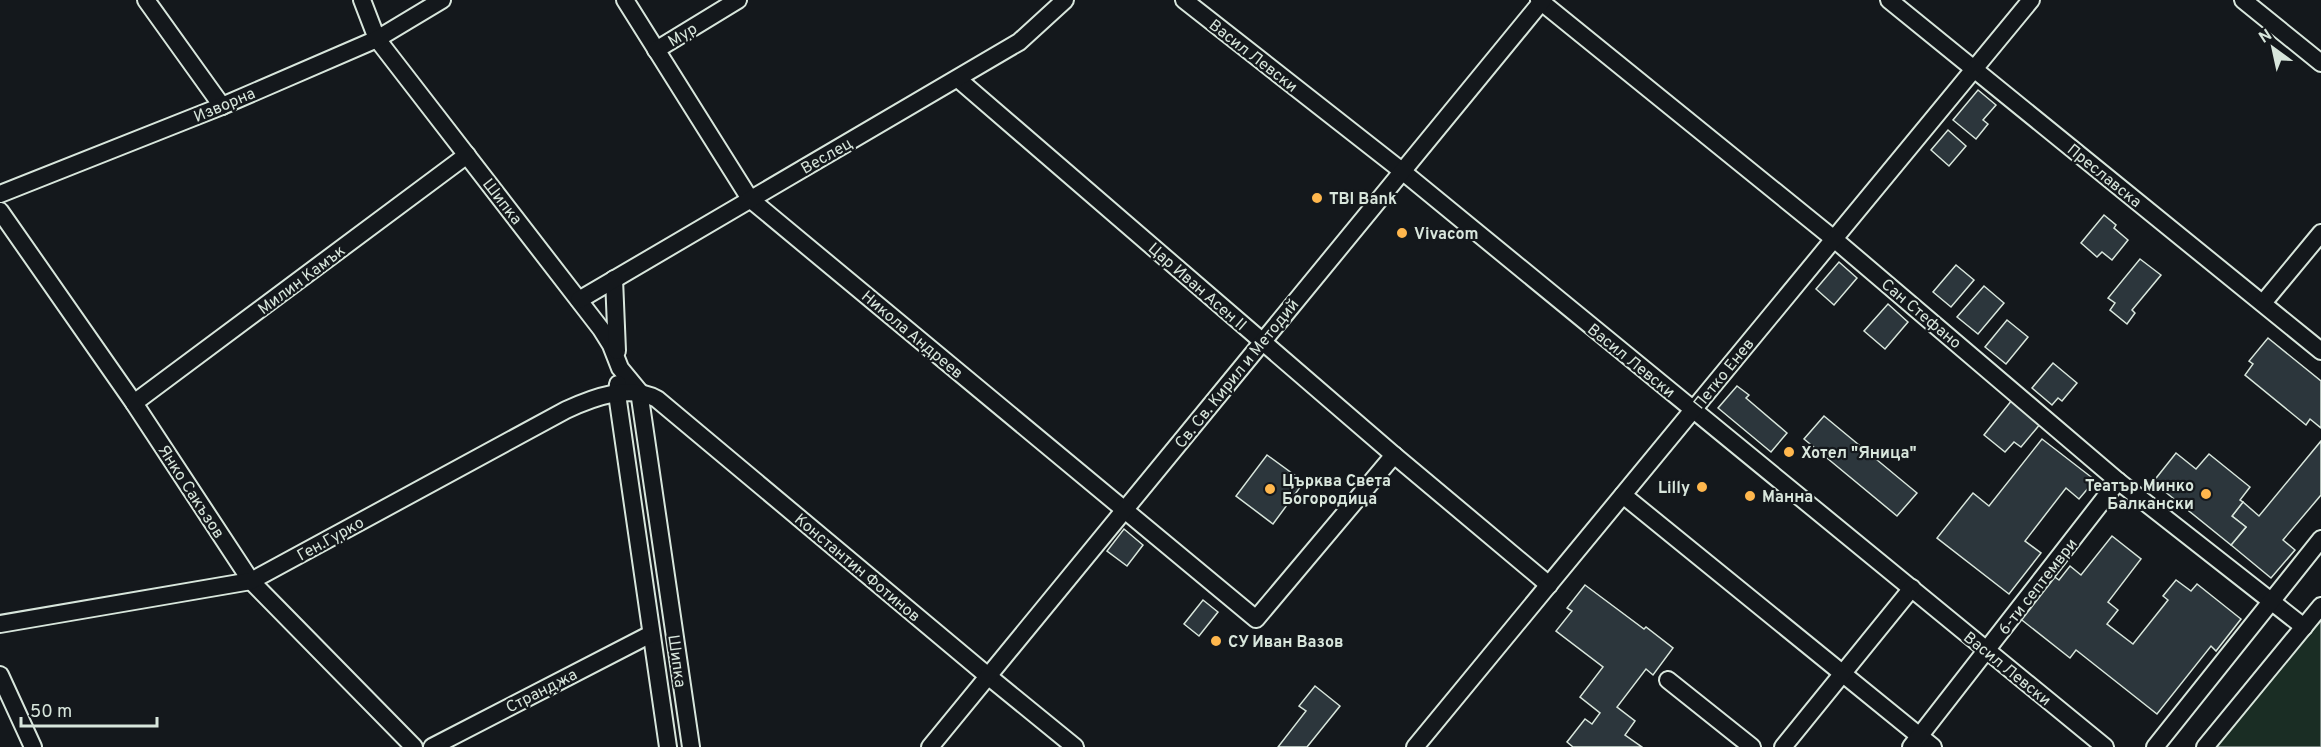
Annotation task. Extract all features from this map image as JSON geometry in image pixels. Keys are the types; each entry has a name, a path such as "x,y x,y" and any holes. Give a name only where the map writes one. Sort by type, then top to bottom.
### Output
{"street":[{"path":"146,0 222,105"},
{"name":"Шипка","path":"362,0 377,39 579,300 606,337 619,363 639,391 691,747"},
{"name":"Изворна","path":"0,194 222,105 377,39 441,0"},
{"name":"Никола Андреев","path":"625,0 750,199 1256,619 1394,455"},
{"name":"Мур","path":"656,50 738,0"},
{"name":"Веслец","path":"579,300 958,80 1019,42 1065,0"},
{"name":"Васил Левски","path":"1184,0 1402,171 2105,747"},
{"name":"Преславска","path":"1889,0 2321,351"},
{"name":"Петко Енев","path":"1415,747 2031,0"},
{"path":"2243,0 2321,63"},
{"name":"Св. Св. Кирил и Методий","path":"930,747 1541,1"},
{"name":"Сан Стефано","path":"1541,1 1834,239 2118,481 2304,627"},
{"name":"Цар Иван Асен II","path":"958,80 1394,455 1549,585"},
{"name":"Милин Камък","path":"134,403 467,155"},
{"name":"Янко Сакъзов","path":"0,211 134,403 251,581 414,747"},
{"path":"2264,303 2321,233"},
{"path":"614,279 619,363"},
{"name":"Шипка","path":"619,363 616,394 668,747"},
{"name":"Ген.Гурко","path":"0,624 251,581 566,410 581,403 639,391"},
{"name":"Константин Фотинов","path":"639,391 665,405 1075,747"},
{"name":"6-ти септември","path":"1915,742 2118,481"},
{"path":"1623,495 1842,673 1915,742 1933,747"},
{"path":"2155,747 2321,539"},
{"path":"1782,747 1912,588"},
{"path":"2205,747 2321,606"},
{"name":"Странджа","path":"432,747 651,634"},
{"path":"0,675 33,747"},
{"path":"1668,680 1752,747"}],"green space":[{"path":"2321,606 2321,747 2205,747"}],"building":[{"path":"1978,90 1996,105 1983,120 1988,124 1976,139 1953,120"},
{"path":"1948,130 1966,146 1949,166 1931,150"},
{"path":"2104,215 2128,240 2112,260 2102,252 2097,257 2081,243"},
{"path":"2140,259 2161,275 2132,310 2135,313 2127,324 2110,310 2115,303 2108,298"},
{"path":"1839,262 1857,278 1834,305 1816,289"},
{"path":"1956,265 1974,280 1951,307 1933,292"},
{"path":"1984,286 2004,303 1978,334 1957,317"},
{"path":"1888,304 1908,322 1885,349 1864,331"},
{"path":"2007,320 2028,337 2006,364 1985,347"},
{"path":"2268,338 2321,381 2321,428 2310,419 2306,425 2245,375 2253,364 2249,361"},
{"path":"2053,363 2077,383 2062,401 2058,398 2052,405 2032,388"},
{"path":"1737,386 1749,395 1746,398 1787,433 1771,452 1718,408"},
{"path":"2012,400 2041,423 2021,447 2014,442 2005,452 1984,435"},
{"path":"1824,416 1917,493 1897,516 1804,439"},
{"path":"2042,439 2095,480 2079,499 2066,488 2025,541 2041,553 2009,594 1937,538 1973,493 1989,506"},
{"path":"2321,441 2321,495 2283,540 2295,550 2271,578 2231,545 2246,527 2232,516 2243,502 2259,516"},
{"name":"Театър Минко Балкански","path":"2176,453 2196,469 2209,454 2250,487 2240,500 2243,502 2232,516 2246,527 2231,545 2153,482"},
{"name":"Църква Света Богородица","path":"1267,455 1304,482 1273,524 1236,496"},
{"path":"1124,529 1143,545 1127,566 1107,551"},
{"path":"2112,536 2141,559 2108,602 2118,610 2107,624 2133,644 2168,600 2163,596 2176,580 2191,591 2197,584 2241,619 2216,651 2211,646 2157,714 2076,650 2070,658 2018,617 2052,575 2059,580 2070,566 2081,575"},
{"path":"1585,585 1673,648 1653,675 1646,669 1617,707 1635,721 1625,735 1642,747 1573,747 1567,742 1585,719 1592,724 1600,713 1580,697 1603,667 1556,631 1572,611 1567,608"},
{"path":"1203,600 1218,612 1199,636 1184,624"},
{"path":"1315,686 1340,706 1307,747 1278,747 1306,711 1299,706"}],"place":[{"name":"TBI Bank","path":"1317,198"},
{"name":"Vivacom","path":"1402,233"},
{"name":"Хотел \"Яница\"","path":"1789,452"},
{"name":"Lilly","path":"1702,487"},
{"name":"Църква Света Богородица","path":"1270,489"},
{"name":"Театър Минко Балкански","path":"2206,494"},
{"name":"Манна","path":"1750,496"},
{"name":"СУ Иван Вазов","path":"1216,641"}]}
